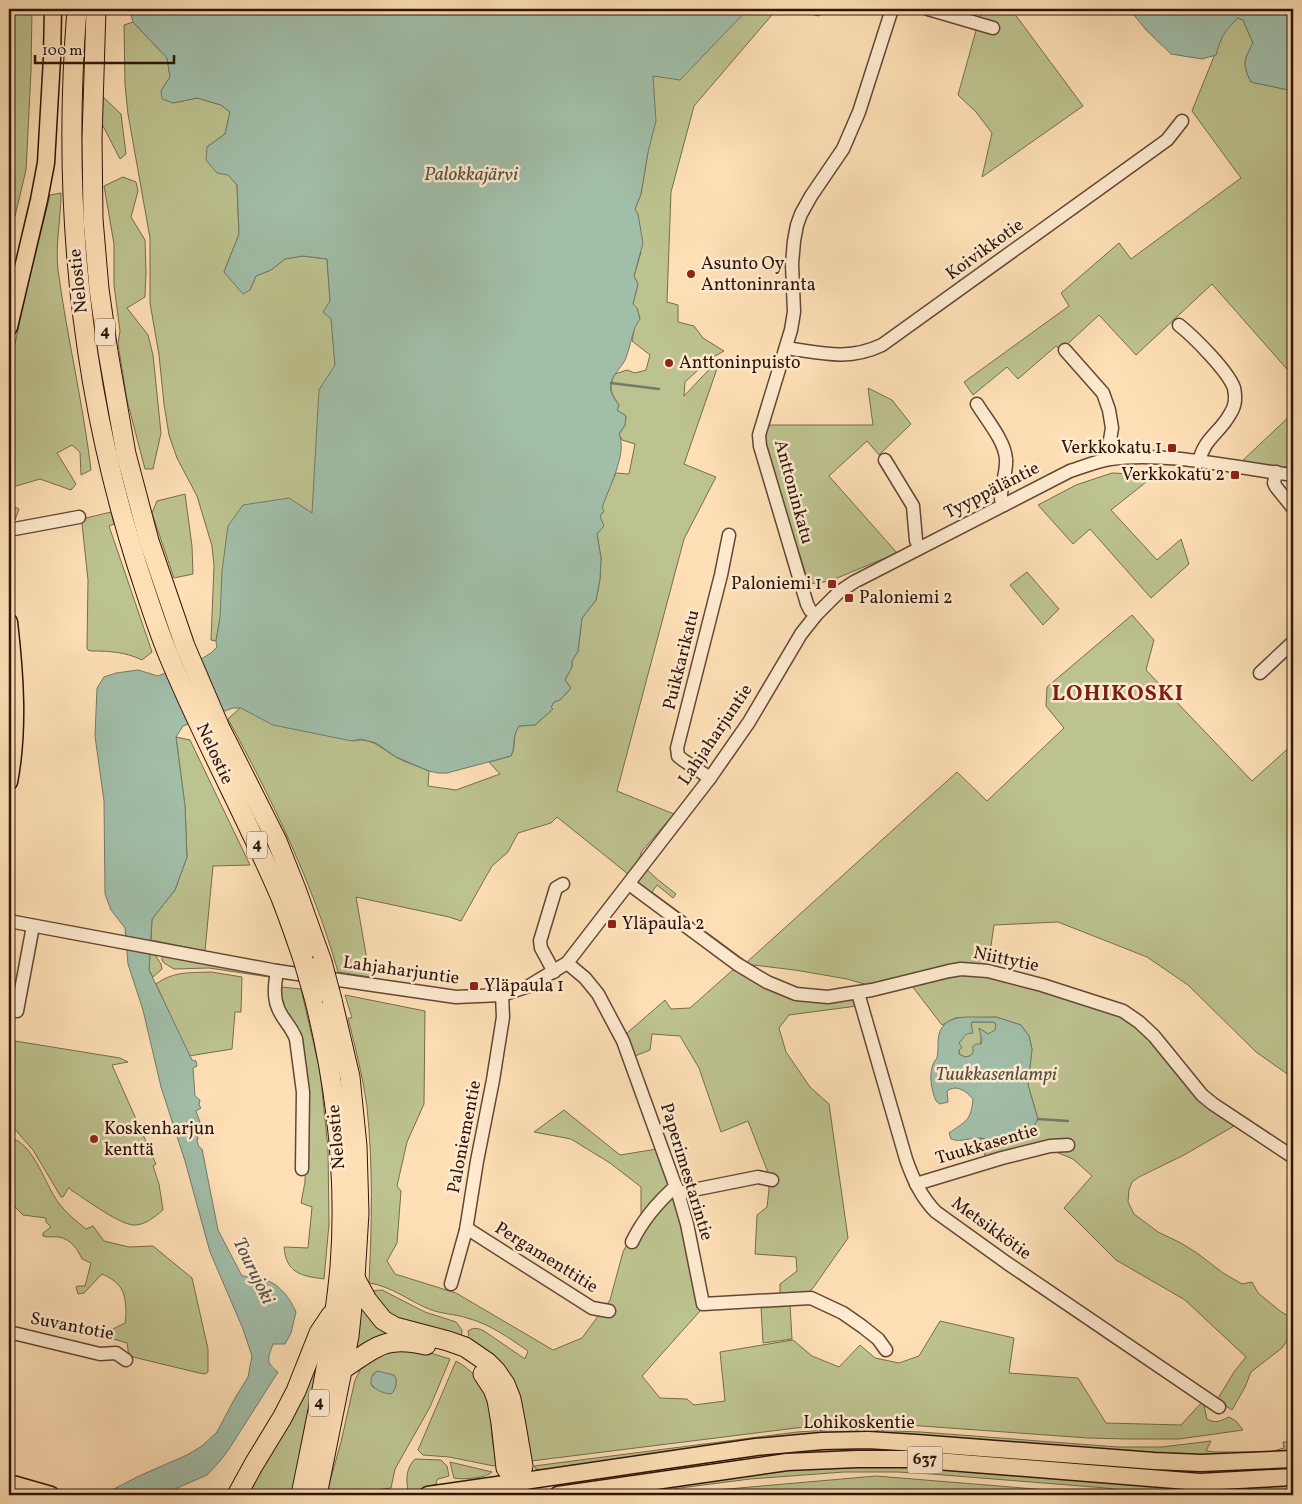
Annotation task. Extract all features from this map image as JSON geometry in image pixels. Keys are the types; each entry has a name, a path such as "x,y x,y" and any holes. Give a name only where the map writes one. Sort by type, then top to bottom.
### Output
{"highway":[{"name":"Nelostie","path":"77,9 73,56 72,174 75,241 84,332 106,450 122,516 147,595 176,649 212,731 257,845 281,898 303,959 314,997 328,1062 340,1145 342,1212 340,1267 330,1341 301,1495"},
{"name":"Nelostie","path":"96,9 92,139 93,219 102,316 128,463 176,649"},
{"name":"Nelostie","path":"212,731 277,841 322,962 344,1045 350,1077 357,1146 358,1213 355,1278 349,1336 317,1495"},
{"path":"355,1278 371,1306 383,1320 395,1327 465,1347 488,1362 496,1371 511,1400 516,1425 523,1466 519,1489"},
{"path":"237,1495 296,1392 319,1333 335,1310"},
{"path":"342,1369 369,1350 381,1344 397,1341 422,1344 444,1350 460,1356 471,1363 483,1373 493,1389 501,1423 506,1468 519,1489"}],"main road":[{"path":"9,327 46,163 53,9"},
{"path":"9,622 15,705 9,782"},
{"name":"Lohikoskentie","path":"428,1495 519,1489 756,1447 822,1441 868,1440 1201,1463 1293,1459"},
{"name":"Lohikoskentie","path":"558,1495 787,1462 857,1459 912,1459 1200,1482 1293,1476"},
{"path":"9,1483 51,1495"}],"street":[{"name":"Anttoninkatu","path":"816,615 806,604 760,446 759,435 786,348 794,312 792,264 797,225 801,214 843,149 859,112 892,9"},
{"path":"928,9 993,28"},
{"name":"Koivikkotie","path":"786,348 842,355 868,352 882,345 1167,140 1182,121"},
{"path":"1179,324 1194,337 1228,377 1235,395 1230,415 1205,445 1199,462"},
{"path":"1064,350 1103,393 1109,410 1112,428 1108,459"},
{"path":"977,404 1002,442 1006,454 1001,494 1004,505"},
{"name":"Tyyppäläntie","path":"816,615 839,592 854,582 1070,471 1108,459 1152,457 1293,475"},
{"path":"885,460 913,506 916,540 919,548"},
{"path":"1276,472 1274,483 1293,508"},
{"path":"9,530 79,517"},
{"name":"Puikkarikatu","path":"710,778 678,756 677,748 730,535"},
{"name":"Lahjaharjuntie","path":"9,921 277,971 456,997 502,995 529,986 566,963 629,884 710,778 749,722 801,634 816,615"},
{"path":"1260,673 1293,642"},
{"path":"554,972 541,948 540,941 556,888 563,884"},
{"name":"Niittytie","path":"629,884 737,964 767,982 796,994 828,996 858,992 948,971 977,969 1116,1008 1139,1022 1154,1036 1202,1094 1213,1104 1293,1157"},
{"path":"17,1011 33,926"},
{"name":"Paperimestarintie","path":"566,963 585,978 598,994 623,1041 677,1190 687,1224 703,1304 811,1298 843,1313 863,1327 886,1350"},
{"path":"277,971 276,999 278,1007 294,1032 303,1092 302,1169"},
{"name":"Metsikkötie","path":"858,992 906,1159 922,1196 936,1212 1007,1263 1219,1407"},
{"name":"Paloniementie","path":"451,1284 466,1230 499,1044 503,1018 502,995"},
{"name":"Tuukkasentie","path":"916,1184 1002,1158 1050,1146 1068,1146"},
{"path":"632,1242 661,1199 677,1190 758,1177 772,1180"},
{"name":"Pergamenttitie","path":"466,1230 592,1308 609,1311"},
{"name":"Suvantotie","path":"9,1332 100,1354 116,1353 126,1360"}],"green space":[{"path":"9,9 32,9 26,170 9,241"},
{"path":"705,9 777,9 694,106 671,192 667,302 678,305 678,322 694,326 703,338 724,351 710,359 685,382 684,396 721,357 684,464 716,477 684,539 617,791 674,814 642,851 638,861 676,894 673,898 657,885 652,892 747,962 957,772 987,801 1064,728 1046,706 1047,687 1132,615 1154,640 1146,670 1252,781 1293,744 1293,1078 1256,1052 1188,985 1147,957 1058,922 994,925 988,966 989,976 1116,1013 1134,1024 1196,1096 1234,1126 1132,1182 1128,1202 1134,1214 1158,1232 1181,1243 1242,1284 1252,1282 1258,1293 1293,1319 1293,1336 1289,1338 1282,1348 1251,1372 1232,1410 1217,1400 1234,1372 1246,1357 1185,1300 1116,1260 1064,1208 1092,1176 1073,1159 1051,1150 988,1166 980,1138 1007,1142 1028,1132 1038,1119 1028,1085 1032,1049 1029,1036 1021,1025 996,1017 955,1018 942,1025 905,977 871,986 847,979 753,965 738,961 650,894 557,817 551,823 518,833 508,852 492,866 461,921 356,897 370,977 338,972 304,874 276,811 228,719 240,708 238,707 241,707 324,634 337,629 356,640 364,658 361,703 352,741 371,742 400,759 429,771 428,786 456,790 500,774 489,762 511,756 514,748 515,734 519,726 535,725 553,709 551,707 554,702 560,700 571,688 565,680 578,651 582,618 596,600 600,579 601,558 597,534 603,526 600,516 604,511 601,508 616,473 629,474 635,444 622,440 619,434 625,425 626,416 617,410 619,405 612,394 611,387 615,374 627,370 635,373 646,370 650,355 632,341 635,324 640,319 637,308 633,304 638,284 634,276 641,252 635,252 629,259 631,263 625,270 615,266 610,270 615,276 622,277 621,288 632,290 616,302 613,311 623,314 613,328 622,339 618,344 584,326 597,250 597,207 605,147 612,124 622,104 636,89 641,72 661,44 681,27 702,17","holes":["642,145 648,152 641,194 635,209 640,229 623,236 615,233 624,222 618,209 623,200 621,183 636,172 624,167 621,154"]},
{"path":"789,9 822,9 819,16"},
{"path":"982,9 1011,9 1083,106 982,177 992,133 976,112 958,95"},
{"path":"1238,18 1243,20 1253,43 1245,62 1246,71 1251,82 1293,91 1293,376 1212,284 1136,355 1099,315 1061,350 1056,346 1018,379 1007,367 973,395 964,382 1069,306 1061,293 1119,243 1131,259 1241,178 1192,111 1225,29"},
{"path":"133,22 167,58 170,77 161,91 173,103 197,98 221,105 230,112 225,134 207,147 237,185 239,234 224,272 250,290 256,276 271,270 285,259 303,256 327,259 335,365 360,543 220,618 216,641 211,640 214,566 212,546 197,496 177,458 169,435 150,303 150,238 128,114 125,85 124,25"},
{"path":"102,96 121,114 126,154 120,159 100,120"},
{"path":"123,177 136,182 138,191 131,217 145,240 145,297 127,308 148,335 153,355 161,433 153,469 145,469 127,400 118,344 120,331 114,285 114,244 104,186"},
{"path":"61,193 57,251 58,270 91,470 81,475 80,452 72,445 57,453 76,484 71,490 40,479 13,487 9,500 9,373 26,291 50,195"},
{"path":"868,388 892,400 911,424 879,455 867,441 829,476 897,553 830,581 809,584 764,442 764,433 767,425 873,425"},
{"path":"1293,413 1293,468 1241,462"},
{"path":"1112,473 1155,475 1111,510 1157,560 1181,539 1189,564 1151,598 1090,529 1073,544 1038,505 1076,485"},
{"path":"185,494 192,546 193,574 174,578 152,513 157,501"},
{"path":"9,504 19,509 15,520 9,521"},
{"path":"111,512 114,524 109,526 152,652 142,660 124,654 91,651 87,648 88,580 82,524 86,518"},
{"path":"1027,572 1059,609 1043,625 1010,585"},
{"path":"176,737 190,740 250,865 213,866 205,951 151,940 152,919 175,890 187,857 185,807"},
{"path":"150,954 155,955 162,969 153,977 149,970"},
{"path":"162,956 269,975 269,977 209,968 174,969 164,963"},
{"path":"735,968 765,985 854,998 857,1006 789,1015 779,1028 786,1052 810,1087 829,1104 848,1238 808,1293 780,1295 780,1284 797,1271 796,1257 755,1254 757,1215 767,1207 769,1189 767,1170 748,1121 721,1132 699,1068 680,1036 652,1034 650,1050 635,1056 626,1034 665,1000 671,1009 690,1008"},
{"path":"211,972 242,977 241,1012 235,1012 232,1049 189,1056 156,984 176,975"},
{"path":"281,987 301,989 320,1071 328,1148 329,1224 324,1279 296,1272 291,1268 285,1256 284,1247 308,1248 312,1207 301,1203 305,1182 307,1102 284,1014 279,989"},
{"path":"345,995 425,1011 424,1104 407,1142 397,1186 401,1191 397,1243 387,1261 395,1274 456,1293 553,1350 582,1338 610,1300 623,1252 641,1217 641,1187 610,1163 571,1139 534,1132 564,1110 620,1155 657,1149 677,1201 700,1311 642,1376 660,1398 687,1399 694,1405 725,1401 720,1352 793,1340 812,1356 839,1367 860,1345 875,1358 899,1363 919,1356 940,1321 1014,1338 1009,1373 1078,1378 1106,1423 1181,1425 1203,1401 1207,1419 1216,1422 1229,1417 1236,1421 1243,1430 1179,1439 1126,1439 880,1423 850,1423 531,1461 465,1340 469,1335 468,1331 478,1329 484,1331 525,1359 528,1351 484,1324 434,1311 385,1287 369,1283 371,1195 369,1129 359,1062 348,1018 352,1018"},
{"path":"972,1022 993,1022 996,1024 995,1031 988,1034 980,1029 980,1044 970,1056 965,1057 959,1054 959,1043 961,1038 972,1028"},
{"name":"Koskenharjun kenttä","path":"15,1041 120,1058 128,1062 112,1065 156,1164 153,1166 159,1184 163,1210 150,1220 136,1225 122,1222 69,1187 63,1197 61,1197 33,1150 13,1127"},
{"path":"14,1139 28,1150 34,1158 61,1206 86,1229 93,1226 104,1241 129,1247 153,1246 192,1278 208,1349 208,1372 205,1374 199,1373 129,1356 127,1343 110,1338 113,1329 125,1323 126,1306 122,1290 116,1282 102,1274 84,1293 78,1294 76,1287 85,1286 91,1263 82,1259 67,1240 59,1237 43,1236 43,1233 51,1227 46,1222 46,1218 23,1215 11,1203"},
{"path":"382,1290 425,1312 456,1322 462,1330 461,1339 390,1317 371,1291"},
{"path":"361,1300 396,1331 354,1354"},
{"path":"790,1305 792,1339 763,1343 761,1307"},
{"path":"417,1349 450,1359 430,1407 395,1469 391,1488 344,1494 342,1491 342,1495 326,1495 341,1442 355,1380 363,1364 376,1353","holes":["376,1372 394,1375 396,1385 391,1394 373,1387 371,1384 373,1374"]},
{"path":"314,1360 320,1362 292,1495 245,1495"},
{"path":"456,1361 475,1376 485,1393 490,1413 496,1464 494,1466 449,1457 423,1455 418,1450"},
{"path":"844,1429 921,1432 1118,1447 1162,1447 1211,1441 1206,1451 1215,1452 1270,1452 1284,1448 1283,1442 1293,1442 1293,1452 1236,1456 1163,1455 921,1436 543,1470 536,1469 534,1466 797,1432"},
{"path":"415,1459 441,1460 447,1466 449,1476 438,1479 437,1484 408,1491 407,1474"},
{"path":"450,1462 492,1472 485,1476 474,1478 454,1478"},
{"path":"815,1466 896,1466 1293,1484 1293,1495 1153,1495 1106,1488 931,1474 844,1472 750,1479 626,1495 599,1495"},
{"path":"876,1476 1072,1492 1076,1494 716,1495 705,1491"}],"water":[{"name":"Palokkajärvi","path":"129,9 748,9 680,80 653,76 656,121 648,152 641,194 635,209 638,214 643,243 634,276 638,284 633,304 637,308 640,319 635,327 625,360 611,384 611,392 619,405 617,410 626,416 625,425 619,434 621,451 619,461 602,508 604,511 600,516 604,526 597,534 601,558 596,600 582,618 578,651 565,680 571,688 560,700 554,702 551,707 553,709 535,725 519,726 515,735 511,756 447,773 429,771 396,757 376,743 361,739 352,741 273,725 241,708 233,708 183,726 176,737 185,806 187,857 175,890 152,919 149,970 192,1060 196,1061 197,1066 193,1068 195,1096 200,1100 199,1105 201,1108 196,1111 201,1125 195,1128 199,1147 202,1149 218,1230 242,1276 260,1278 273,1283 287,1296 296,1312 291,1333 285,1344 273,1344 270,1353 269,1363 278,1372 229,1449 207,1475 175,1489 148,1495 105,1495 139,1476 187,1455 202,1446 217,1432 248,1377 252,1356 243,1329 210,1252 185,1161 161,1087 143,1010 128,964 125,928 111,910 105,894 104,801 95,736 97,688 104,677 116,673 138,670 158,676 201,659 217,647 222,571 228,526 243,505 289,498 312,513 319,390 335,365 331,319 323,312 330,301 327,259 303,256 285,259 271,270 256,276 250,290 243,294 224,272 239,234 237,185 228,175 217,173 206,160 207,147 225,134 230,112 221,105 197,98 173,103 162,99 161,91 170,77 167,58 133,22"},
{"path":"1129,9 1293,9 1293,91 1251,82 1246,71 1245,62 1253,43 1243,20 1238,18 1226,31 1221,39 1216,55 1202,59 1171,54 1147,31"},
{"name":"Tuukkasenlampi","path":"963,1017 996,1017 1021,1025 1029,1036 1032,1049 1028,1085 1038,1119 1028,1132 1007,1142 981,1138 951,1139 949,1133 967,1120 971,1112 973,1099 964,1091 954,1088 947,1091 948,1102 940,1104 936,1101 931,1085 931,1073 937,1058 939,1034 943,1026 955,1019","holes":["972,1022 993,1022 996,1024 995,1030 988,1034 979,1028 981,1044 973,1046 973,1053 970,1056 965,1057 959,1054 959,1050 962,1048 959,1043 966,1035 973,1033"]},
{"path":"377,1371 394,1375 396,1385 391,1394 380,1391 371,1384 371,1378"}],"waterway":[{"path":"611,383 659,389"},
{"path":"1038,1119 1068,1121"}],"place":[{"name":"Asunto Oy Anttoninranta","path":"691,274"},
{"name":"Anttoninpuisto","path":"669,363"},
{"name":"Verkkokatu 1","path":"1172,448"},
{"name":"Verkkokatu 2","path":"1235,475"},
{"name":"Paloniemi 1","path":"832,584"},
{"name":"Paloniemi 2","path":"849,598"},
{"name":"Yläpaula 2","path":"612,924"},
{"name":"Yläpaula 1","path":"474,986"},
{"name":"Koskenharjun kenttä","path":"94,1139"}],"district":[{"name":"LOHIKOSKI","path":"1118,694"}],"water label":[{"name":"Tourujoki","path":"253,1271"}]}
